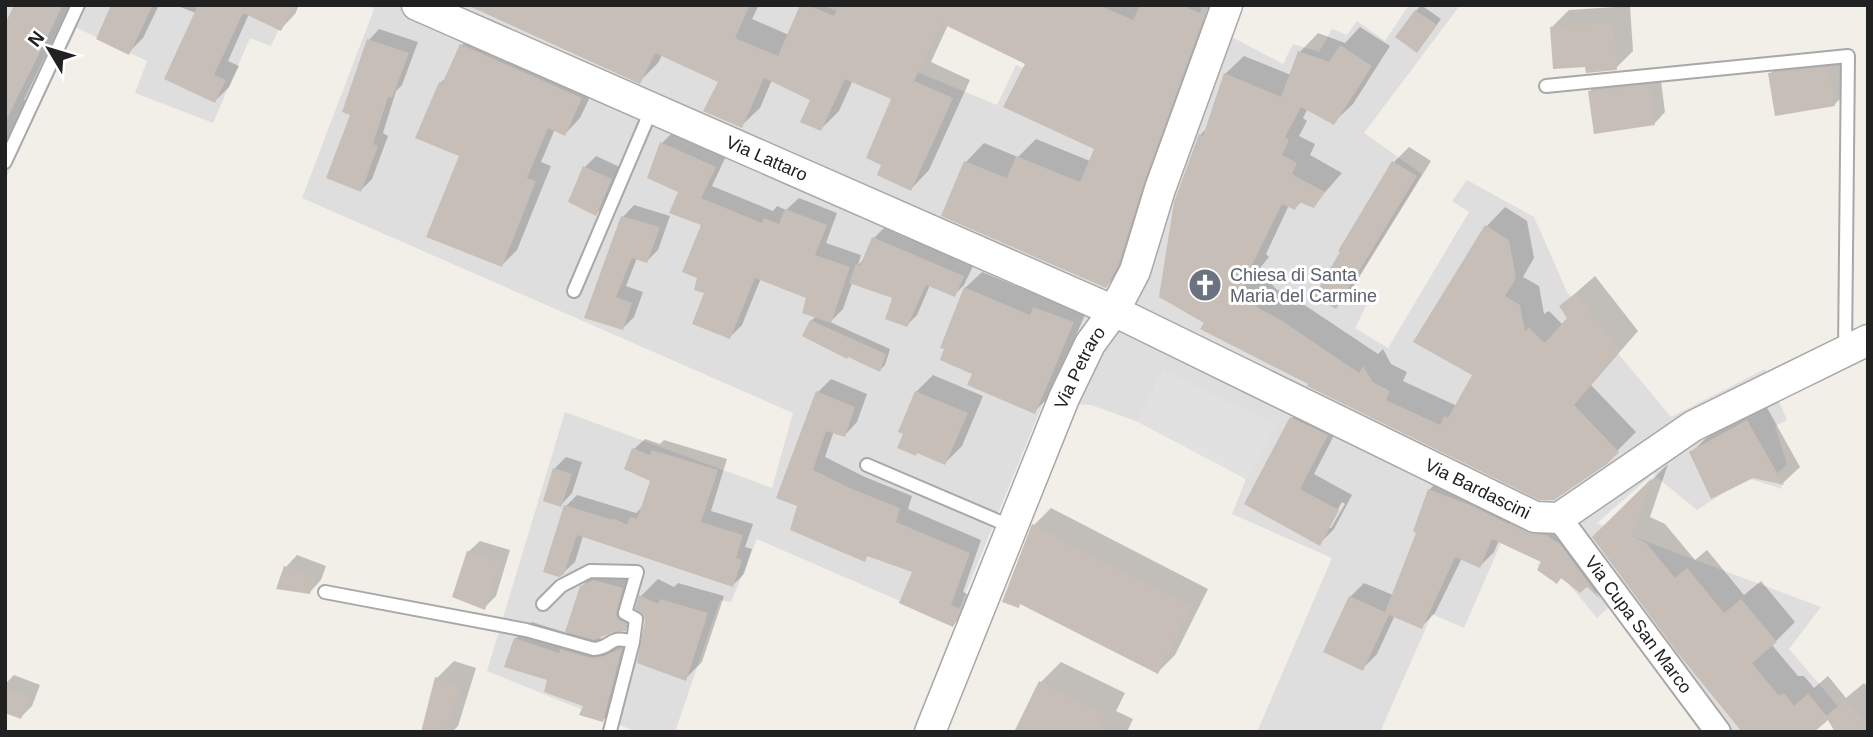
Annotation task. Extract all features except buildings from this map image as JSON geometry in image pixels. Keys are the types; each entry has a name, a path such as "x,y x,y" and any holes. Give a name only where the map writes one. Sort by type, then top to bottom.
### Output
{"street":[{"name":"Via Petraro","path":"930,732 1064,398 1090,344 1114,311 1135,271 1160,189 1227,5"},
{"name":"Via Lattaro","path":"431,8 1114,311"},
{"name":"Via Bardascini","path":"1114,311 1535,517 1559,518"},
{"path":"1559,518 1693,426 1856,346"},
{"name":"Via Cupa San Marco","path":"1559,518 1718,732"}],"lane":[{"path":"5,162 78,5"},
{"path":"1546,86 1848,56 1856,346"},
{"path":"573,291 653,107"},
{"path":"867,465 1013,527"},
{"path":"543,604 561,586 590,571 637,572 625,613 636,620 634,642 610,731"},
{"path":"325,592 526,630 594,649 601,648 613,639 634,642"}],"shaded area":[{"path":"9,5 290,5 271,46 250,38 213,123 135,93 147,61 77,28 5,180 5,14"},
{"path":"367,5 823,5 870,25 861,49 997,105 1016,65 1045,78 1079,5 1202,5 1198,19 1283,64 1293,44 1319,52 1332,29 1347,35 1357,21 1385,41 1409,5 1455,5 1458,8 1364,133 1422,174 1353,285 1370,298 1355,328 1388,348 1469,212 1452,201 1467,180 1534,217 1567,292 1671,417 1765,369 1787,420 1775,426 1787,464 1778,473 1782,489 1747,478 1697,510 1653,474 1597,523 1821,607 1789,649 1838,706 1807,732 1708,732 1612,604 1597,618 1564,578 1537,565 1561,544 1510,522 1464,628 1432,614 1380,732 1257,732 1332,558 1232,514 1246,479 1136,421 1091,405 1043,403 953,624 757,539 731,602 720,600 675,732 637,732 487,671 565,412 772,488 793,413 302,198 374,9"},
{"path":"1163,370 1277,424 1247,479 1137,421"}],"place":[{"name":"Chiesa di Santa Maria del Carmine","path":"1205,285"}]}
